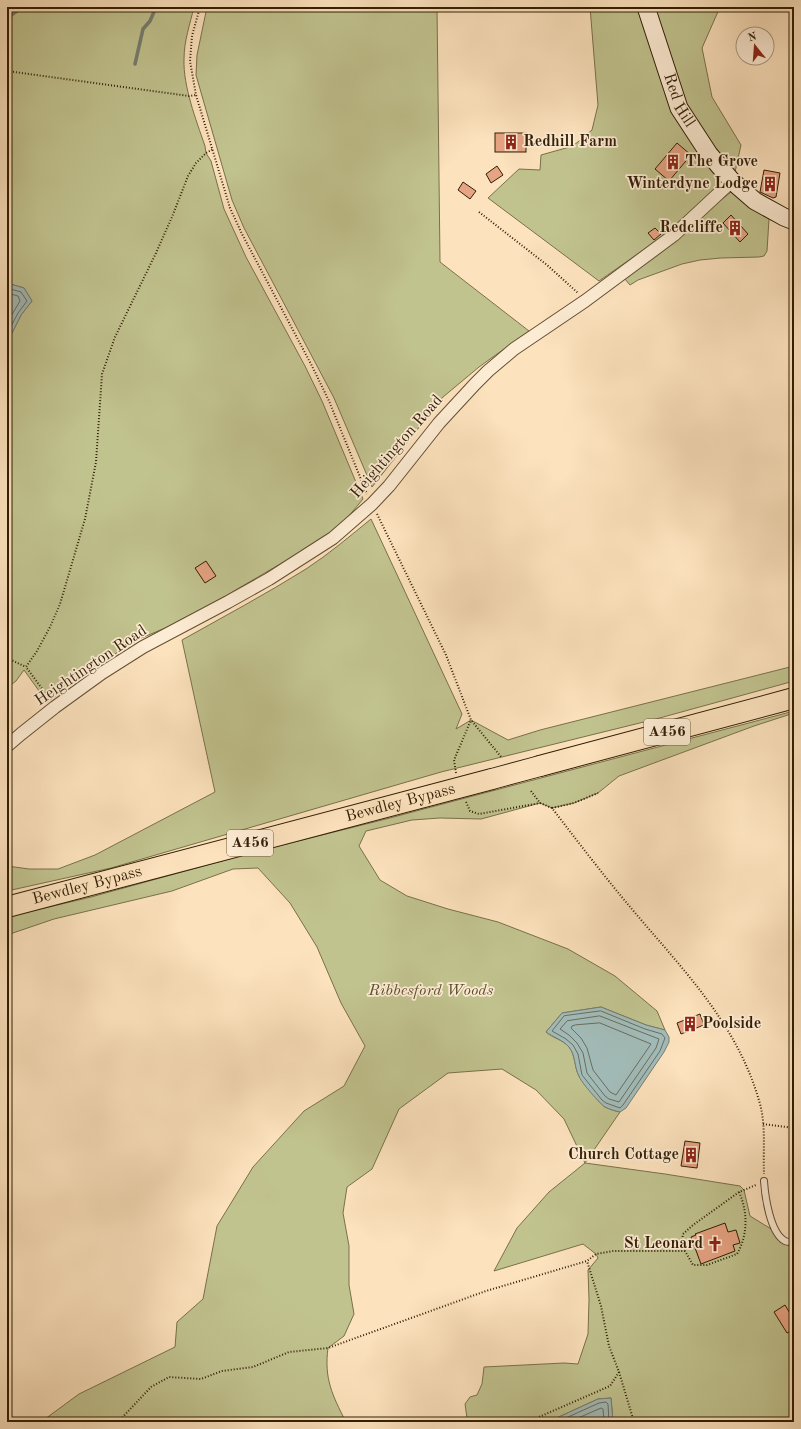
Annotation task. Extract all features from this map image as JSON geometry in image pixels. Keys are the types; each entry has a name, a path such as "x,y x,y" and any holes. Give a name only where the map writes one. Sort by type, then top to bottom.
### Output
{"highway":[{"name":"Bewdley Bypass","path":"7,907 460,788 794,698"}],"main road":[{"name":"Red Hill","path":"646,7 679,108 709,154 732,181 755,201 794,221"}],"street":[{"name":"Heightington Road","path":"7,746 55,707 102,673 142,647 228,602 316,550 346,527 372,504 389,486 439,424 484,375 514,349 585,301 674,235 732,181"}],"lane":[{"path":"764,1181 770,1218 776,1232 784,1240 793,1245"}],"path":[{"path":"200,7 192,36 190,61 196,95 230,208 325,394 372,504 446,655 471,720 502,758"},
{"path":"7,71 189,96 196,95"},
{"path":"26,667 43,640 60,604 85,519 96,462 102,374 115,337 156,253 188,176 196,163 206,153 213,149"},
{"path":"479,212 547,265 570,285 585,301"},
{"path":"7,658 26,667 55,707"},
{"path":"471,720 454,760 460,788 470,811 479,814 540,803"},
{"path":"531,791 540,803 552,808 623,899 710,1003 744,1061 760,1104 763,1124 764,1181 740,1192 693,1225 683,1234 682,1240 691,1264 695,1266 707,1265 736,1254 743,1240 746,1221 745,1209 740,1192"},
{"path":"552,808 574,803 598,793"},
{"path":"763,1124 794,1128"},
{"path":"793,1245 790,1252 794,1267"},
{"path":"118,1422 151,1387 169,1377 201,1379 222,1371 253,1367 289,1352 328,1348 486,1291 587,1261 596,1254 613,1251 685,1251"},
{"path":"587,1261 601,1306 609,1346 619,1372 634,1422"},
{"path":"536,1422 539,1417 610,1386 619,1372"}],"green space":[{"path":"7,7 194,7 185,46 184,69 191,103 206,153 211,161 224,209 246,257 305,366 322,401 363,499 348,517 327,535 306,549 222,598 170,626 139,639 110,657 47,702 24,670 16,681 7,688 7,343 21,315 32,301 24,288 7,283"},
{"path":"207,7 437,7 440,262 529,331 479,367 443,397 372,487 334,398 244,228 232,200 196,75 197,55"},
{"path":"590,7 641,7 664,74 726,184 662,237 599,281 488,198 519,169 540,170 541,155 573,146 592,130 598,105"},
{"path":"652,7 720,7 702,48 712,97 741,145 735,172 728,170 684,108"},
{"path":"731,192 737,193 769,219 767,251 764,256 700,260 682,264 638,280 630,285 624,278"},
{"path":"371,519 462,714 456,729 471,720 508,740 540,730 794,666 794,681 656,719 441,772 111,868 7,891 7,866 29,869 58,869 95,855 215,792 182,640 306,569"},
{"name":"Ribbesford Woods","path":"794,711 794,713 754,726 619,776 598,793 574,803 552,808 540,803 481,819 440,818 412,820 366,831 359,846 380,880 407,896 448,909 498,922 568,949 615,976 657,1011 665,1030 646,1025 601,1007 562,1013 546,1032 569,1047 573,1054 579,1076 600,1102 605,1107 620,1112 585,1163 564,1119 536,1090 502,1069 448,1073 399,1109 372,1169 347,1187 343,1213 349,1246 349,1285 354,1314 344,1336 328,1348 327,1359 330,1386 346,1422 42,1422 79,1394 175,1347 177,1322 203,1299 217,1226 253,1167 304,1111 344,1086 365,1046 341,1003 317,947 290,903 258,868 233,869 172,891 54,919 7,935 7,917 91,897 258,851 386,819"},
{"path":"585,1163 740,1186 744,1190 750,1216 776,1232 784,1240 794,1243 794,1422 613,1422 611,1398 598,1399 550,1422 466,1422 467,1418 465,1404 470,1397 477,1395 482,1384 484,1367 564,1363 578,1364 588,1334 588,1270 598,1258 596,1254 583,1244 494,1271 517,1228 549,1192"}],"water":[{"path":"7,283 24,288 32,301 21,315 7,343"},
{"path":"601,1007 646,1025 665,1030 669,1037 669,1042 664,1052 626,1108 620,1112 605,1107 595,1098 580,1079 577,1073 573,1054 569,1047 561,1040 546,1032 562,1013"},
{"path":"611,1398 613,1422 550,1422 598,1399"}],"building":[{"name":"Redhill Farm","path":"495,133 526,133 526,152 495,152"},
{"name":"The Grove","path":"677,143 691,155 669,181 655,169"},
{"path":"497,166 503,175 491,183 486,174"},
{"name":"Winterdyne Lodge","path":"764,170 780,173 776,197 773,198 760,192"},
{"path":"463,182 476,191 470,199 458,190"},
{"name":"Redcliffe","path":"731,215 748,234 740,242 723,223"},
{"path":"655,228 661,234 654,240 648,233"},
{"path":"206,561 216,576 205,583 195,568"},
{"name":"Poolside","path":"700,1014 704,1025 681,1034 677,1023"},
{"name":"Church Cottage","path":"685,1141 700,1143 697,1168 681,1166"},
{"name":"St Leonard","path":"725,1223 728,1232 736,1230 740,1243 733,1245 735,1251 701,1264 691,1237 696,1235 695,1234"},
{"path":"785,1305 794,1320 794,1329 787,1333 774,1312"}],"waterway":[{"path":"7,18 23,7"},
{"path":"135,64 143,29 150,21 156,7"}],"place":[{"name":"Redhill Farm","path":"511,142"},
{"name":"The Grove","path":"673,162"},
{"name":"Winterdyne Lodge","path":"770,184"},
{"name":"Redcliffe","path":"735,228"},
{"name":"Poolside","path":"690,1024"},
{"name":"Church Cottage","path":"691,1155"},
{"name":"St Leonard","path":"715,1244"}]}
